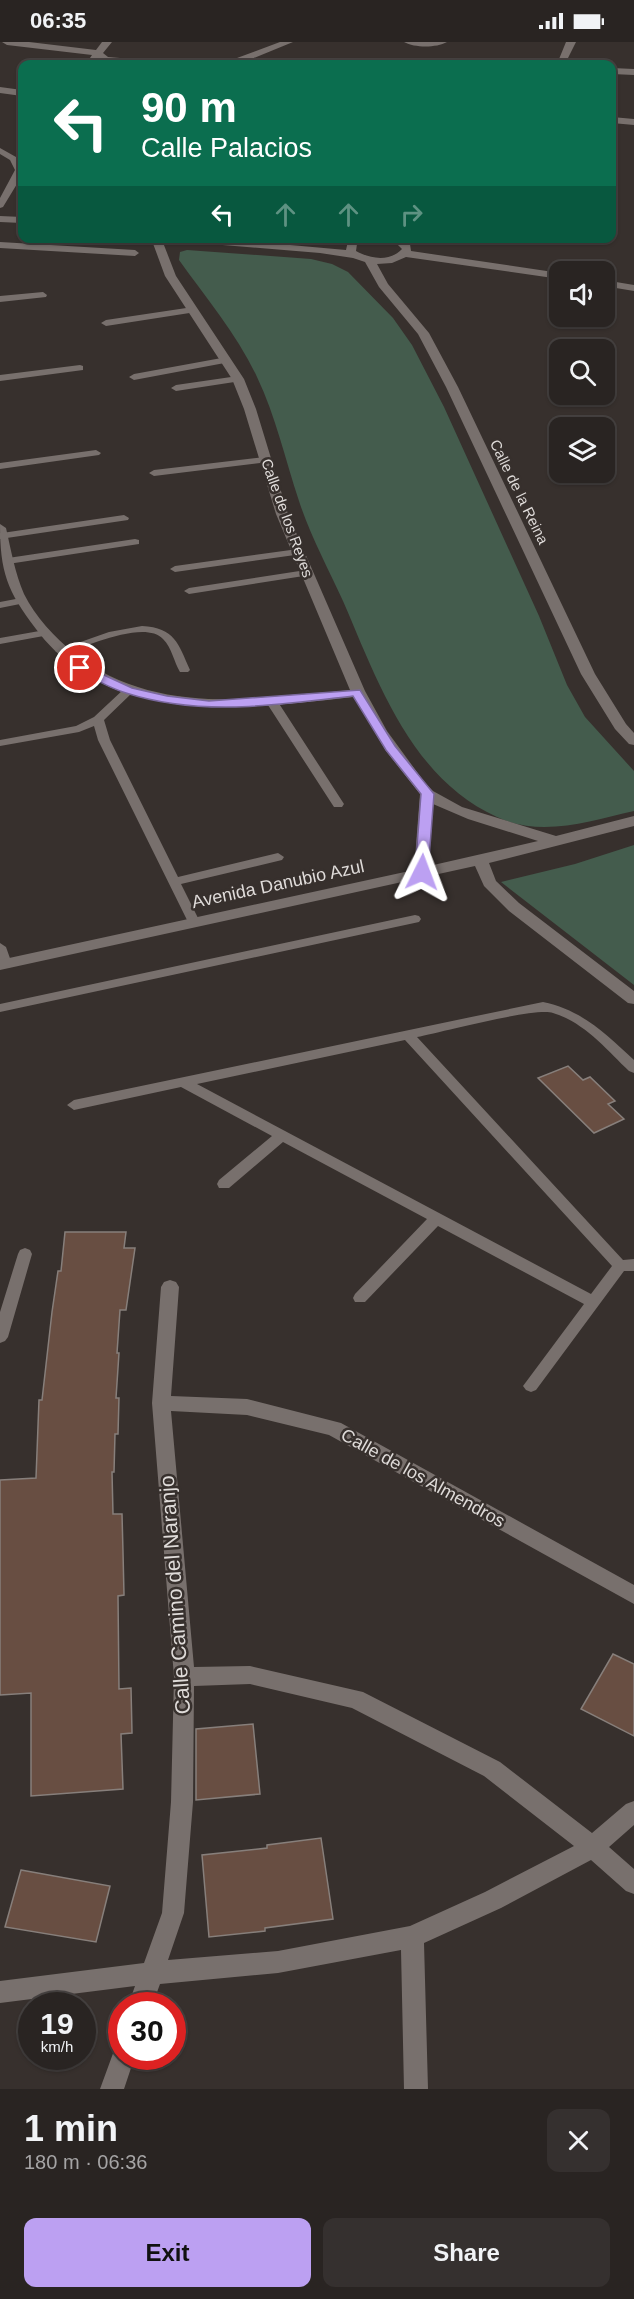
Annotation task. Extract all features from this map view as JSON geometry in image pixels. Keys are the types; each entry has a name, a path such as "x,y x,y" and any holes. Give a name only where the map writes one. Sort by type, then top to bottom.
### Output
{"street":[{"path":"7,42 97,53 106,60"},
{"path":"93,60 107,42"},
{"path":"240,60 288,42"},
{"path":"410,42 420,44 442,42"},
{"path":"563,60 571,42"},
{"path":"616,70 634,72"},
{"path":"0,90 18,92"},
{"path":"616,120 634,122"},
{"path":"0,219 18,220"},
{"path":"0,228 18,230"},
{"name":"Calle de los Reyes","path":"157,243 160,256 168,272 238,379 277,500 306,573 356,693 390,748 428,794 471,815 556,841"},
{"path":"230,243 320,250 356,255 369,260 394,259 407,249 404,243"},
{"path":"352,243 350,248 356,255"},
{"path":"404,253 549,274"},
{"name":"Calle de la Reina","path":"369,260 382,285 423,333 452,387 588,674 620,726 634,741"},
{"path":"615,285 634,288"},
{"path":"1,532 21,601 45,633 80,668 128,691 167,700 209,705 272,702 356,693"},
{"path":"422,872 428,794"},
{"name":"Avenida Danubio Azul","path":"3,964 480,860 634,821"},
{"path":"480,860 489,883 514,907 634,999"},
{"name":"Calle Camino del Naranjo","path":"145,1992 173,1913 182,1802 184,1677 161,1403 170,1287"},
{"name":"Calle de los Almendros","path":"161,1403 247,1407 334,1428 634,1595"},
{"path":"184,1677 250,1675 356,1699 492,1769 593,1847 634,1884"},
{"path":"0,1992 151,1973 278,1962 412,1937 493,1900 593,1847 634,1811"},
{"path":"412,1937 416,2089"},
{"path":"112,2089 118,2070"}],"lane":[{"path":"0,150 13,159 18,168"},
{"path":"0,205 18,173"},
{"path":"0,245 135,253"},
{"path":"0,299 43,295"},
{"path":"106,323 193,310"},
{"path":"134,377 227,360"},
{"path":"0,378 80,368"},
{"path":"176,388 238,379"},
{"path":"0,465 96,453"},
{"path":"154,473 265,460"},
{"path":"1,532 124,518"},
{"path":"8,561 135,542"},
{"path":"175,569 298,552"},
{"path":"189,591 306,573"},
{"path":"0,605 21,601"},
{"path":"61,651 121,633 151,629 163,633 169,639 184,670"},
{"path":"0,641 45,633"},
{"path":"0,743 79,729 98,719 128,691"},
{"path":"272,702 338,804"},
{"path":"98,719 104,740 194,922"},
{"path":"174,882 278,857"},
{"path":"0,1008 415,919"},
{"path":"0,947 3,964"},
{"path":"74,1105 528,1008 557,1008 582,1020 634,1068"},
{"path":"407,1034 627,1266 593,1302 531,1386"},
{"path":"183,1082 593,1302"},
{"path":"224,1184 282,1135"},
{"path":"360,1298 437,1218"},
{"path":"0,1337 25,1254"}],"green space":[{"path":"187,250 311,259 332,264 348,272 393,318 412,345 444,407 539,616 567,685 585,717 634,771 634,811 566,826 548,827 514,823 497,817 467,800 442,778 420,753 384,695 303,514 270,407 257,377 231,331 179,260 180,252"},
{"path":"634,845 634,985 501,882 575,864"}],"building":[{"path":"568,1066 583,1080 590,1077 615,1101 608,1104 624,1119 594,1133 538,1078"},
{"path":"65,1232 126,1232 124,1248 135,1248 126,1310 120,1310 116,1398 119,1398 118,1434 115,1434 114,1472 112,1472 113,1514 122,1514 124,1595 118,1596 119,1689 131,1688 132,1733 121,1734 123,1789 31,1796 31,1693 0,1695 0,1480 36,1478 39,1400 42,1400 52,1312 58,1271 61,1271"},
{"path":"613,1654 634,1664 634,1736 581,1709"},
{"path":"253,1724 260,1794 196,1800 196,1729"},
{"path":"321,1838 333,1919 265,1928 265,1931 209,1937 202,1855 267,1848 267,1845"},
{"path":"21,1870 110,1886 96,1942 5,1927"}],"route":[{"path":"80,668 128,691 167,700 209,705 272,702 356,693 390,748 428,794 422,872"}]}
